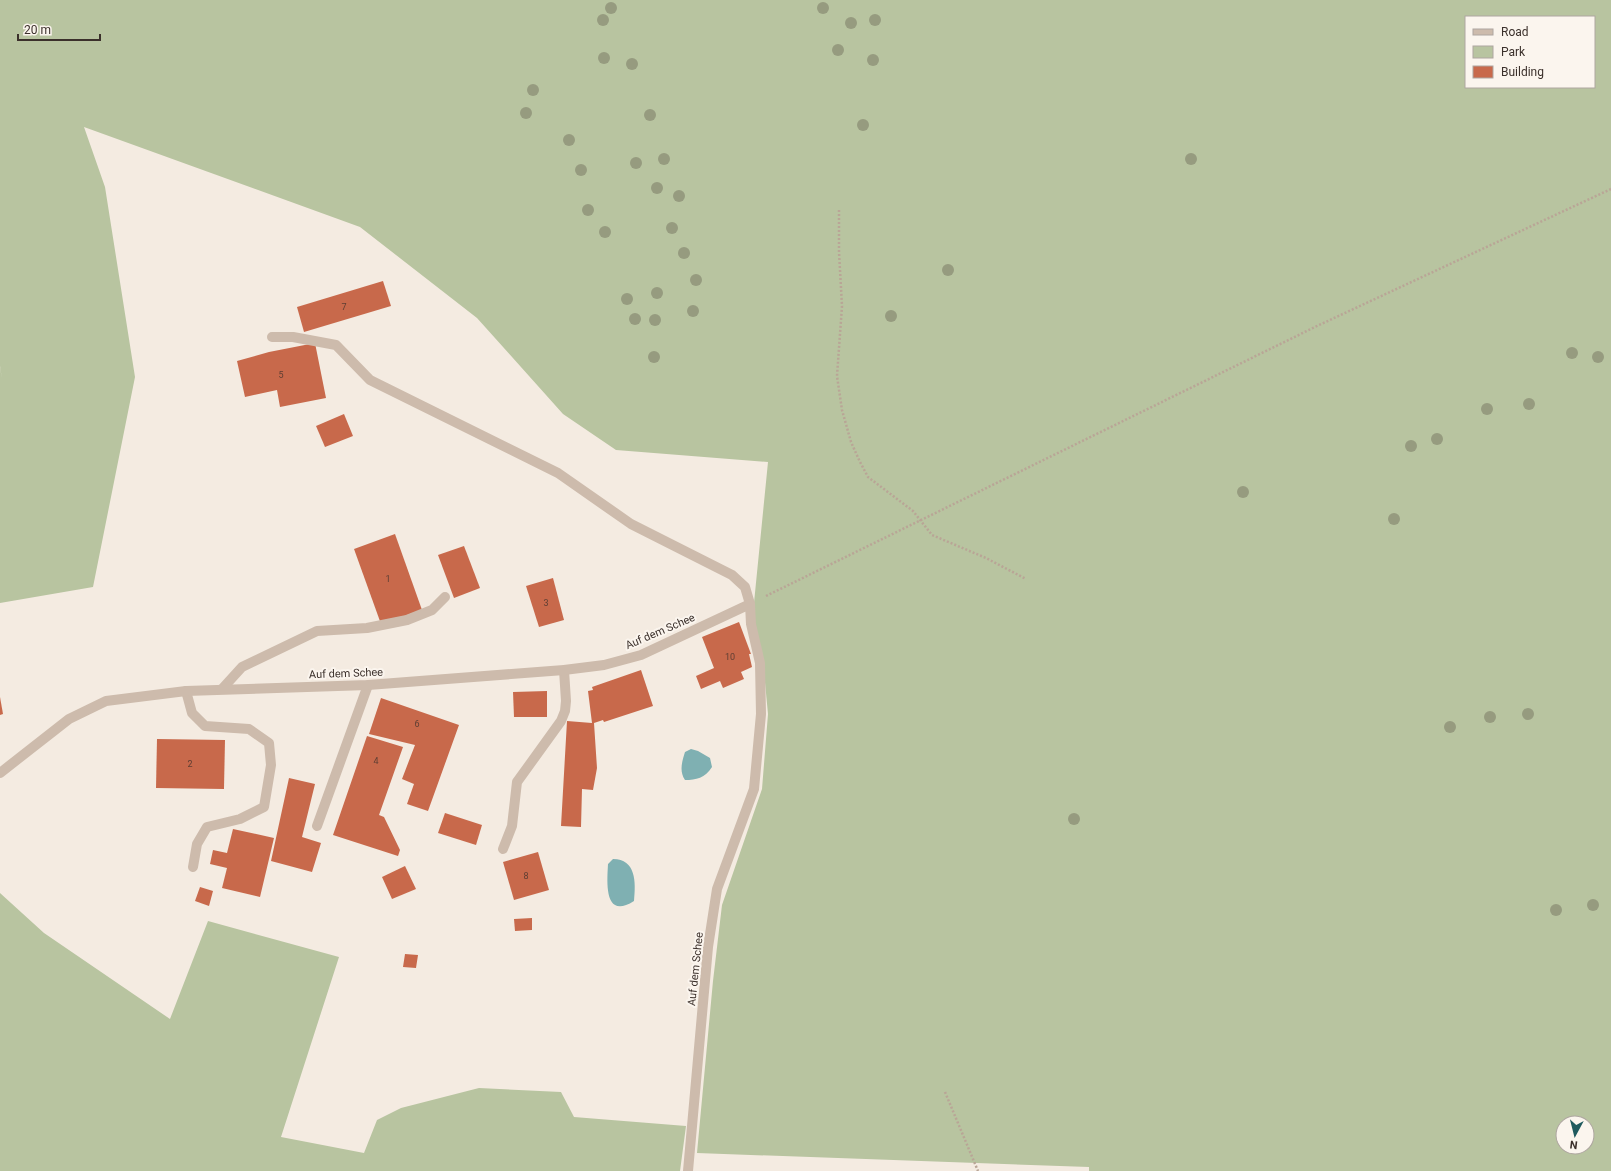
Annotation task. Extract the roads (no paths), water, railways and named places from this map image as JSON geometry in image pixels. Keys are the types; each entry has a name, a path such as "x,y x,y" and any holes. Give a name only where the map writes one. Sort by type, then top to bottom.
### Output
{"street":[{"path":"272,337 293,337 336,345 370,380 558,473 631,524 732,575 745,587 750,604"},
{"path":"222,689 242,667 317,631 367,628 407,620 432,610 445,597"},
{"name":"Auf dem Schee","path":"0,773 69,719 106,701 186,691 368,685 564,670 604,665 640,655 750,604 750,624 760,663 760,714 754,789 717,889 708,947 688,1171"},
{"path":"503,849 512,826 517,782 548,741 563,716 566,701 564,670"},
{"path":"317,826 368,685"},
{"path":"186,691 192,713 205,726 249,729 269,743 271,765 264,807 240,819 207,827 197,844 193,867"}],"water":[{"path":"691,749 710,758 712,767 700,778 685,780 682,773 682,763 685,752"},
{"path":"613,859 621,860 626,863 633,873 635,886 634,901 624,906 617,906 612,903 609,897 607,880 608,864"}]}
